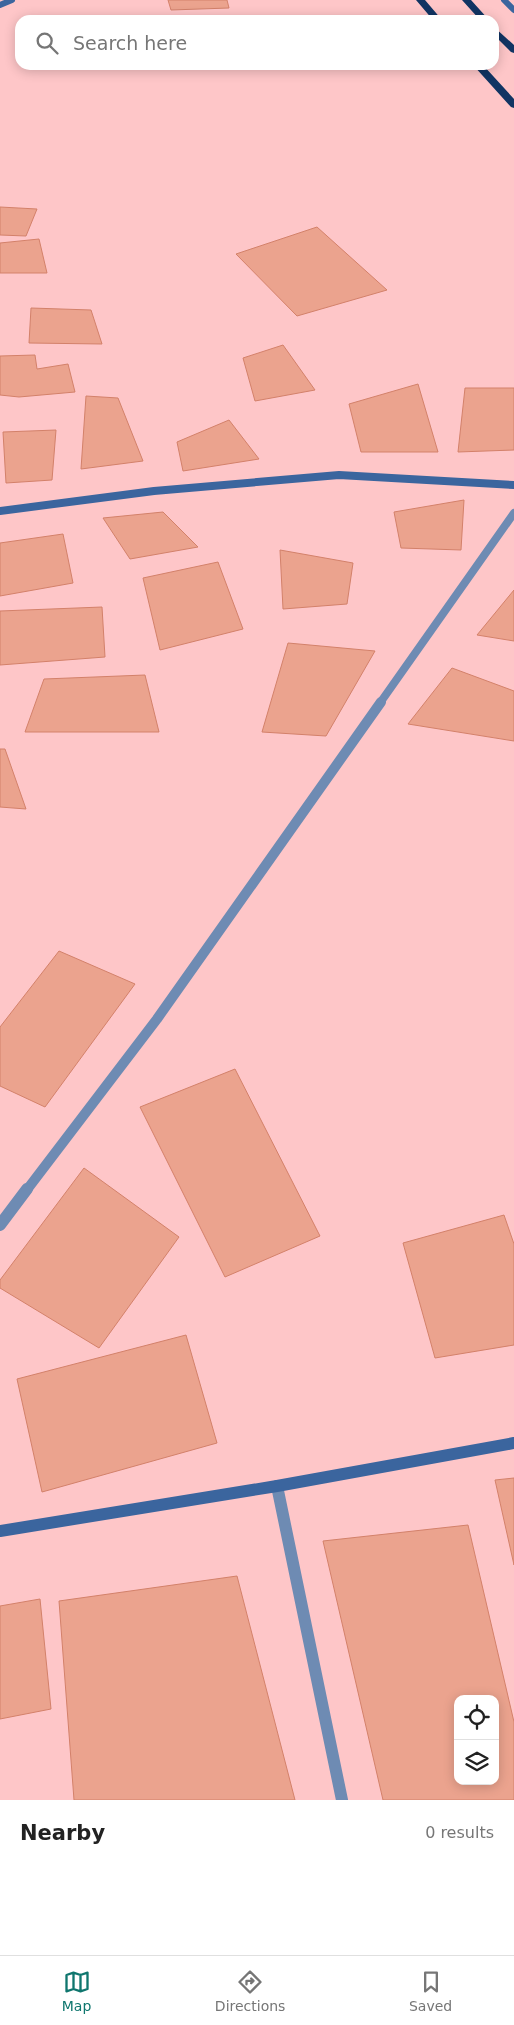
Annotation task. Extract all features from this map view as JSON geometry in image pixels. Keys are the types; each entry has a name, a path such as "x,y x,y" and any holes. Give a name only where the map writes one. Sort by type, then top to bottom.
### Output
{"highway":[{"path":"420,0 434,15"},
{"path":"466,0 480,15"},
{"path":"499,35 514,50"},
{"path":"483,70 514,104"}],"main road":[{"path":"0,5 12,0"},
{"path":"504,0 514,10"},
{"path":"0,511 154,491 339,474 514,485"},
{"path":"0,1531 277,1486 514,1443"}],"street":[{"path":"0,1225 157,1019 514,513"},
{"path":"277,1486 342,1800"}],"building":[{"path":"168,0 227,0 229,8 171,10"},
{"path":"0,207 37,209 26,236 0,235"},
{"path":"317,227 387,290 297,316 236,254"},
{"path":"39,239 47,273 0,273 0,243"},
{"path":"31,308 91,310 102,344 29,343"},
{"path":"283,345 315,390 255,401 243,358"},
{"path":"35,355 37,369 68,364 75,392 19,397 0,395 0,356"},
{"path":"418,384 438,452 361,452 349,404"},
{"path":"465,388 514,388 514,450 458,452"},
{"path":"86,396 118,398 143,461 81,469"},
{"path":"229,420 259,459 183,471 177,442"},
{"path":"56,430 52,480 6,483 3,432"},
{"path":"464,500 461,550 401,548 394,512"},
{"path":"163,512 198,547 130,559 103,518"},
{"path":"63,534 73,583 0,596 0,543"},
{"path":"280,550 353,563 347,604 283,609"},
{"path":"218,562 243,629 160,650 143,578"},
{"path":"514,590 514,641 477,635"},
{"path":"102,607 105,657 0,665 0,611"},
{"path":"288,643 375,651 326,736 262,732"},
{"path":"452,668 514,691 514,741 408,724"},
{"path":"145,675 159,732 25,732 44,679"},
{"path":"0,749 5,749 26,809 0,807"},
{"path":"59,951 135,984 45,1107 0,1086 0,1027"},
{"path":"235,1069 320,1236 225,1277 140,1107"},
{"path":"84,1168 179,1237 99,1348 0,1288 0,1280"},
{"path":"504,1215 514,1244 514,1345 435,1358 403,1243"},
{"path":"186,1335 217,1443 42,1492 17,1379"},
{"path":"514,1478 514,1565 495,1480"},
{"path":"468,1525 514,1722 514,1800 383,1800 323,1541"},
{"path":"237,1576 295,1800 74,1800 59,1601"},
{"path":"40,1599 51,1709 0,1719 0,1606"}]}
